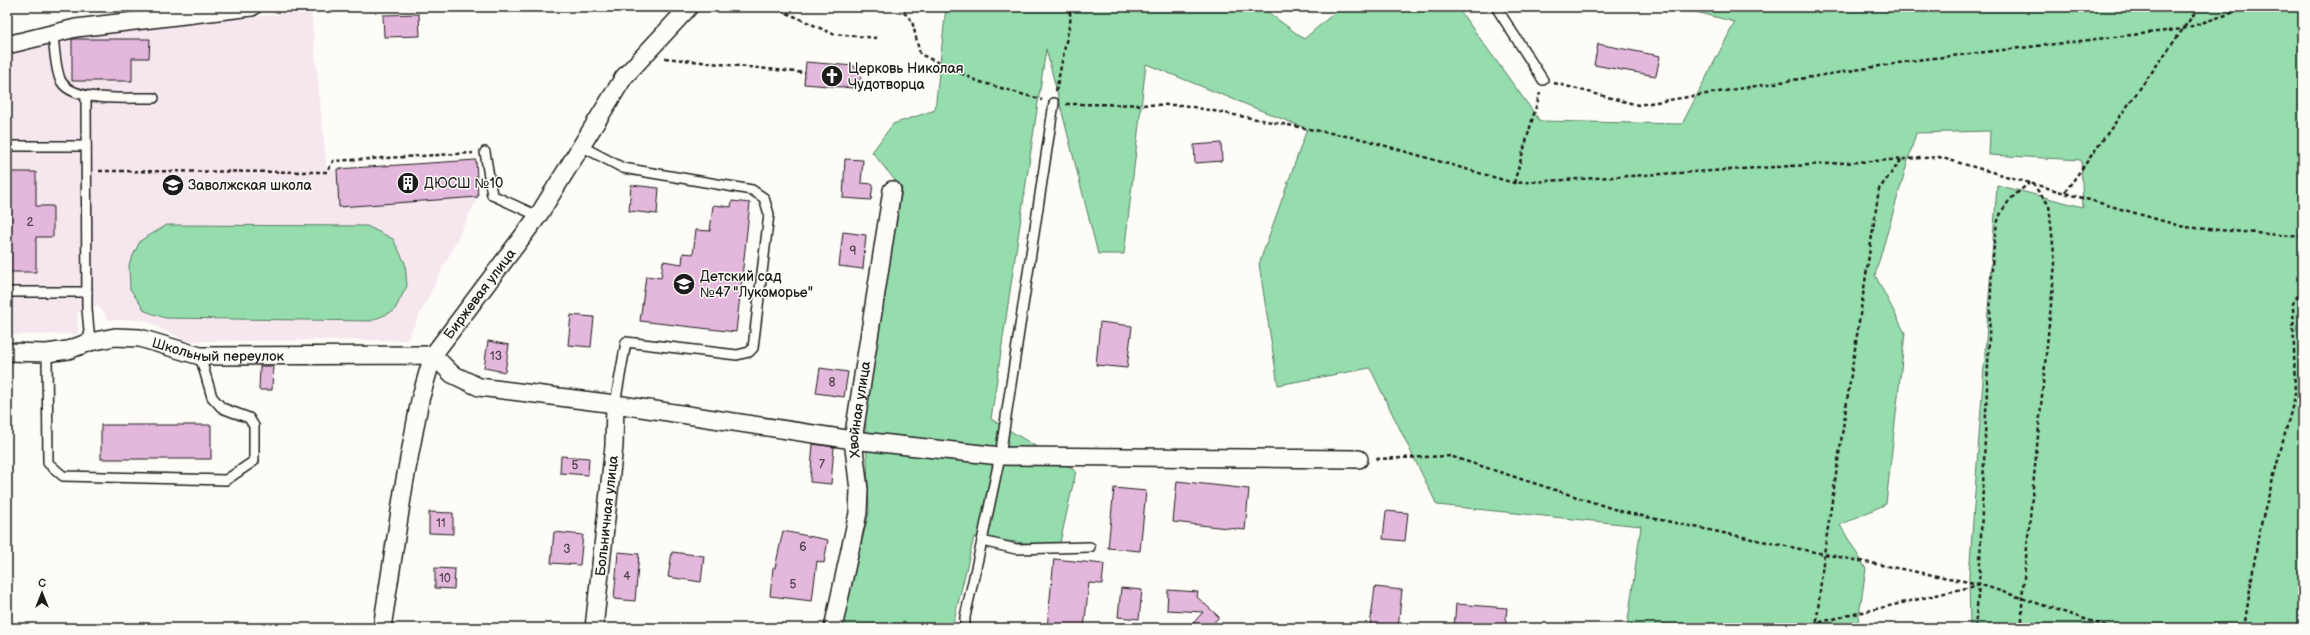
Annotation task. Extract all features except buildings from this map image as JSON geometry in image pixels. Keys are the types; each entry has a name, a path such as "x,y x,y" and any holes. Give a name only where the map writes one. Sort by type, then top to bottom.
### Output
{"street":[{"path":"7,45 53,32 76,28 252,7"},
{"name":"Биржевая улица","path":"382,628 404,485 420,400 433,355 538,216 624,77 688,7"},
{"name":"Хвойная улица","path":"833,628 858,513 859,490 853,440 892,190"},
{"name":"Школьный переулок","path":"7,352 47,353 68,350 90,342 115,337 140,338 200,356 433,355"},
{"path":"433,355 452,374 478,387 615,404 853,440 1000,456 1359,459"},
{"name":"Больничная улица","path":"594,628 614,446 615,404"}],"lane":[{"path":"1496,7 1543,80"},
{"path":"53,32 60,79 67,88 86,97 154,98"},
{"path":"86,97 87,292 90,342"},
{"path":"965,628 965,617 1000,456 1054,103"},
{"path":"7,146 86,146"},
{"path":"582,146 630,170 752,190 764,198 769,214 753,348 749,352 736,355 626,342 615,404"},
{"path":"485,152 492,195 538,216"},
{"path":"7,292 87,292"},
{"path":"47,353 48,463 63,476 226,480 254,460 254,426 249,418 222,408 212,397 200,356"},
{"path":"982,541 1016,549 1090,548"}],"path":[{"path":"774,7 833,34 877,38"},
{"path":"899,7 912,21 920,54 977,80 1054,103 1182,105 1362,139 1514,183 1939,157 2066,192 2184,228 2303,237"},
{"path":"1054,103 1071,17 1068,7"},
{"path":"2066,192 2199,7"},
{"path":"1514,183 1543,80 1638,105 1917,60 2183,29 2250,7"},
{"path":"643,55 805,73"},
{"path":"86,171 327,172 333,160 485,152"},
{"path":"1816,628 1824,554 1879,189 1902,159"},
{"path":"1975,628 1980,584 1992,265 1997,224 1998,217 2011,196 2031,182"},
{"path":"2022,628 2022,598 2055,264 2049,205 2031,182"},
{"path":"2244,628 2259,532 2295,396 2293,303 2303,288"},
{"path":"1359,459 1450,456 1623,512 1824,554 1980,584 2112,628"},
{"path":"1807,628 1816,623 1980,584"}],"shaded area":[{"name":"Заволжская школа","path":"311,11 327,172 337,169 339,207 478,197 407,340 186,341 144,320 109,320 98,306 77,313 78,334 7,335 7,52 54,38"}],"green space":[{"path":"946,7 1261,7 1304,39 1341,7 1457,7 1540,121 1682,124 1735,22 1677,7 2303,7 2303,628 1970,628 1969,576 1997,185 2083,207 2081,160 1989,155 1990,131 1916,133 1875,275 1905,333 1886,504 1840,525 1866,569 1857,628 1627,628 1641,526 1437,505 1370,368 1278,385 1259,264 1307,129 1146,64 1124,254 1098,254 1046,49 991,419 1076,471 1059,547 974,537 952,628 841,628 869,512 865,407 902,189 872,152 893,124 935,110"},
{"path":"167,225 367,226 393,239 405,263 407,286 394,311 371,321 165,318 145,311 130,289 129,264 140,241"}],"place":[{"name":"Церковь Николая Чудотворца","path":"832,76"},
{"name":"ДЮСШ №10","path":"408,183"},
{"name":"Заволжская школа","path":"173,185"},
{"name":"Детский сад №47 \"Лукоморье\"","path":"684,284"}]}
